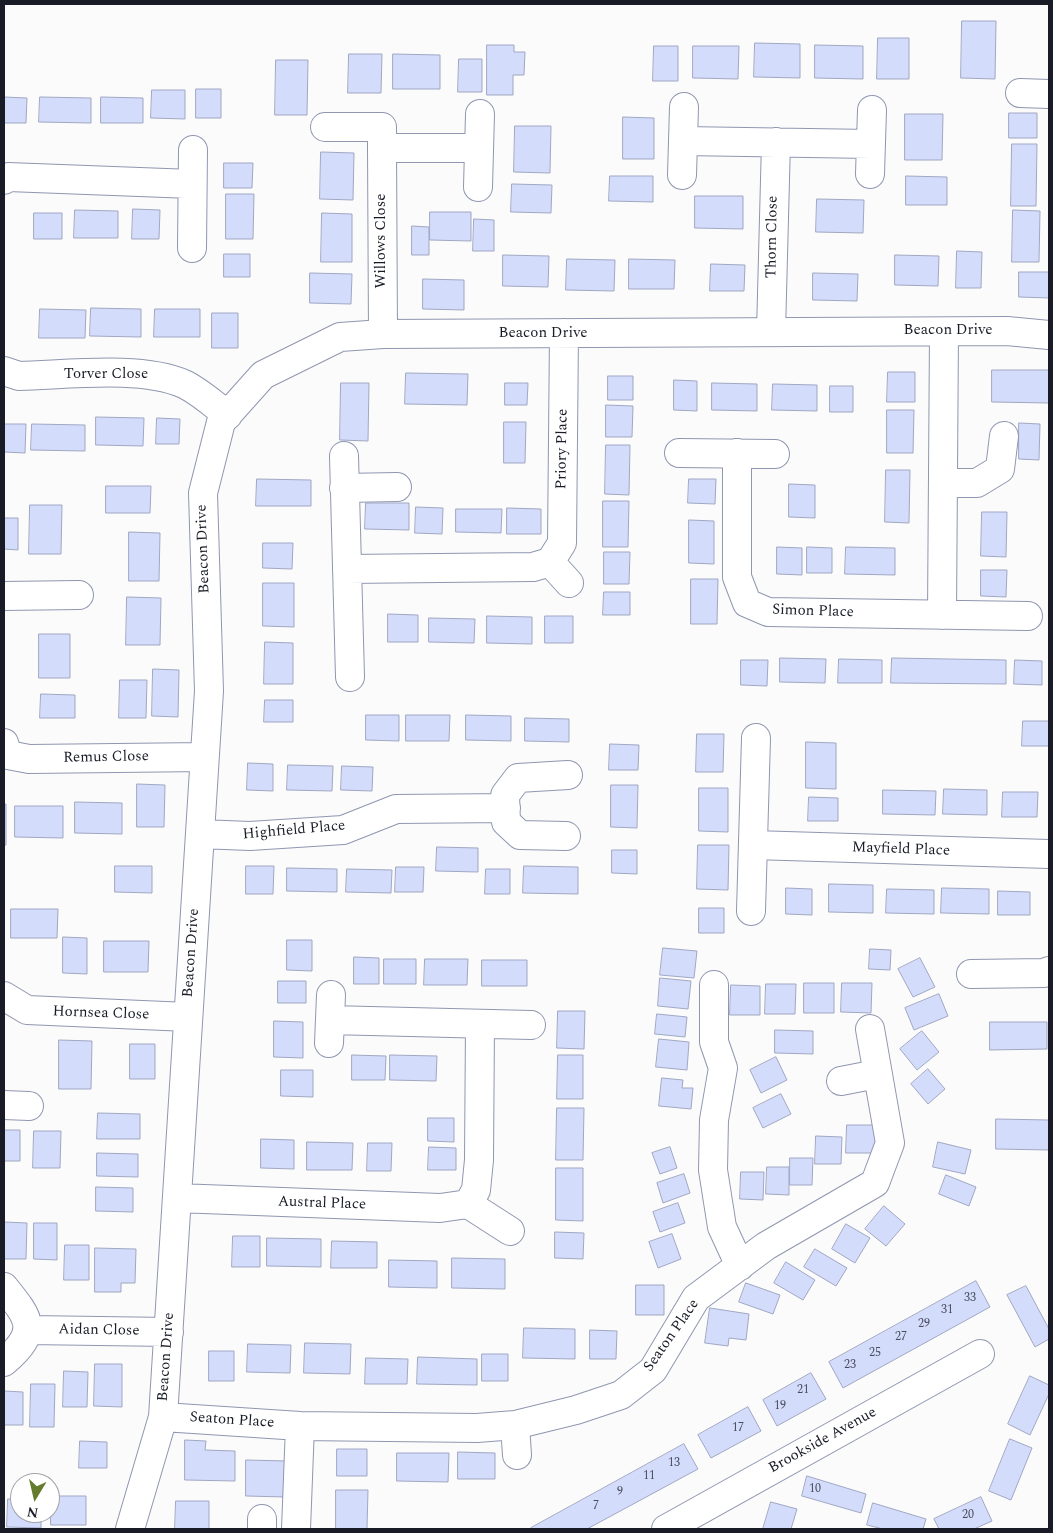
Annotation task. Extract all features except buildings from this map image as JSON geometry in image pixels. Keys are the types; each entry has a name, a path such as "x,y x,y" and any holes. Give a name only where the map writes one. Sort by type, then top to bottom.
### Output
{"street":[{"path":"1020,93 1049,94"},
{"path":"682,175 684,107"},
{"path":"870,174 872,110"},
{"path":"478,187 480,114"},
{"name":"Willows Close","path":"325,127 382,127 383,334"},
{"path":"683,141 871,144"},
{"name":"Thorn Close","path":"771,332 776,142"},
{"path":"382,148 479,148"},
{"path":"192,248 193,150"},
{"path":"4,180 8,177 192,184"},
{"name":"Beacon Drive","path":"130,1529 163,1417 209,691 203,494 221,422 263,375 340,337 383,334 1007,331 1049,336"},
{"path":"942,615 944,332"},
{"name":"Priory Place","path":"550,562 562,543 564,334"},
{"name":"Torver Close","path":"4,371 19,376 132,373 159,376 185,385 228,415"},
{"path":"942,483 977,483 1000,469 1004,436"},
{"path":"679,453 775,454"},
{"name":"Simon Place","path":"737,453 737,576 747,603 768,612 1028,616"},
{"path":"344,456 350,677"},
{"path":"344,488 397,487"},
{"path":"347,570 533,567 550,562 569,583"},
{"path":"4,596 79,595"},
{"path":"751,911 756,738"},
{"name":"Remus Close","path":"5,752 29,759 204,757"},
{"path":"566,836 520,835 506,822 505,795 518,778 568,775"},
{"name":"Highfield Place","path":"200,834 250,836 343,830 396,809 506,808"},
{"name":"Mayfield Place","path":"753,845 1049,854"},
{"path":"971,974 1044,974 1049,971"},
{"path":"714,985 714,1042 724,1068 714,1120 704,1141 713,1170 722,1227 740,1266"},
{"name":"Hornsea Close","path":"8,1007 64,1013 188,1017"},
{"path":"330,1019 531,1025"},
{"path":"480,1024 479,1160 476,1190 468,1204 510,1231"},
{"name":"Seaton Place","path":"163,1417 300,1426 477,1428 515,1425 576,1410 621,1395 653,1370 696,1298 766,1246 876,1183 890,1143 870,1030"},
{"path":"841,1081 877,1074"},
{"name":"Austral Place","path":"177,1198 440,1208 468,1204"},
{"path":"4,1287 26,1314 29,1330 17,1351 4,1362"},
{"name":"Aidan Close","path":"29,1330 169,1332"},
{"name":"Brookside Avenue","path":"666,1529 980,1354"},
{"path":"515,1425 517,1455"},
{"path":"296,1529 300,1426"}]}
